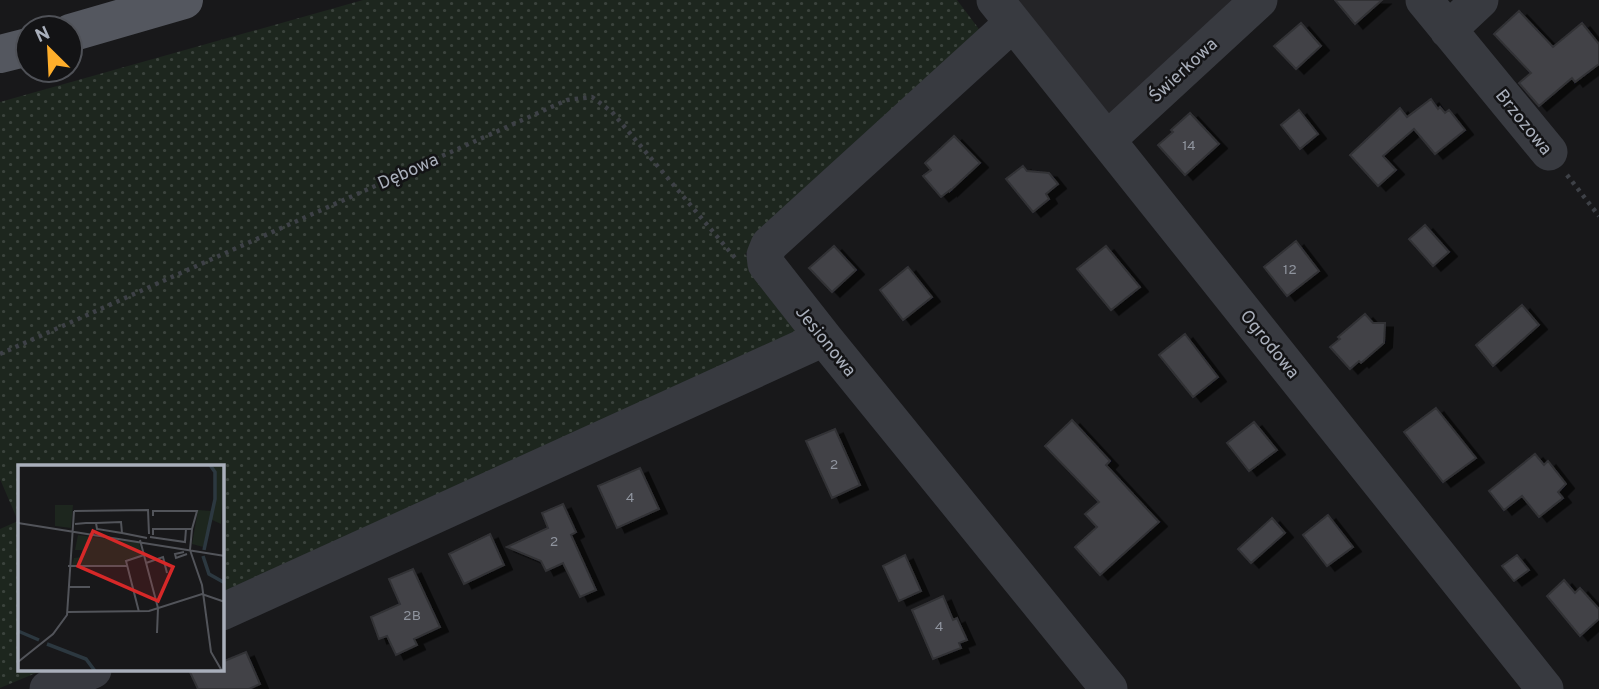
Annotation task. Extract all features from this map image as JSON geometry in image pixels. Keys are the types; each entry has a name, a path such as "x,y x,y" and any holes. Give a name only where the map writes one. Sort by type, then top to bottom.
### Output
{"main road":[{"path":"84,29 184,0"}],"street":[{"name":"Świerkowa","path":"1107,140 1259,0"},
{"path":"1424,0 1448,30 1480,0"},
{"name":"Ogrodowa","path":"1004,11 1545,689"},
{"path":"766,264 765,255 769,245 1004,11"},
{"name":"Brzozowa","path":"1448,30 1549,152"},
{"name":"Jesionowa","path":"766,264 1109,689"},
{"path":"224,611 824,338"},
{"path":"48,689 88,672"}],"path":[{"name":"Dębowa","path":"0,354 567,100 592,97 612,112 736,260 766,264"},
{"name":"Brzozowa","path":"1549,152 1599,216"}],"shaded area":[{"path":"363,0 957,0 982,33 745,254 811,338 224,591 224,465 18,465 18,521 0,479 0,102 64,84 84,84 84,78"},
{"path":"1013,0 1240,0 1112,120"},
{"path":"18,521 18,672 38,672 0,688 0,529"}],"building":[{"path":"1335,0 1382,0 1355,24"},
{"path":"1519,11 1553,47 1582,23 1599,44 1599,64 1575,82 1572,78 1539,106 1519,83 1531,73 1494,34"},
{"path":"1301,23 1321,46 1296,69 1274,46"},
{"path":"1431,99 1438,109 1440,107 1445,113 1449,110 1465,130 1435,154 1414,129 1383,156 1396,170 1378,186 1350,155 1400,108 1407,117"},
{"path":"1299,110 1318,134 1300,149 1281,125"},
{"path":"1190,113 1219,144 1185,175 1158,145"},
{"path":"954,136 980,163 941,197 923,176 931,170 925,163"},
{"path":"1023,166 1027,171 1049,173 1058,184 1046,194 1049,199 1033,212 1006,179"},
{"path":"1425,225 1449,252 1433,266 1409,239"},
{"path":"1296,241 1319,271 1287,296 1264,267"},
{"path":"834,246 856,270 832,292 809,268"},
{"path":"1106,246 1140,287 1111,310 1077,269"},
{"path":"908,267 932,297 903,320 880,290"},
{"path":"1522,305 1539,325 1493,366 1476,345"},
{"path":"1365,314 1373,323 1385,323 1384,343 1350,369 1330,347"},
{"path":"1185,334 1218,377 1193,397 1159,355"},
{"path":"1436,408 1476,458 1443,482 1404,432"},
{"path":"1072,420 1110,461 1106,465 1159,522 1100,575 1075,547 1097,527 1085,514 1099,502 1045,446"},
{"path":"1254,422 1277,450 1249,471 1227,443"},
{"path":"835,429 860,485 832,498 806,441"},
{"path":"1535,454 1544,465 1548,461 1566,484 1558,492 1563,498 1539,517 1522,496 1504,510 1489,491"},
{"path":"640,468 659,509 617,528 598,486"},
{"path":"563,504 576,532 571,535 596,590 580,597 563,563 546,571 541,561 507,547 548,528 542,513"},
{"path":"1328,515 1353,547 1327,566 1303,535"},
{"path":"1272,518 1285,533 1251,563 1238,549"},
{"path":"490,534 504,565 464,584 449,554"},
{"path":"905,555 921,591 899,601 883,566"},
{"path":"1517,555 1529,570 1514,581 1502,566"},
{"path":"413,569 440,627 414,639 417,645 396,655 387,636 379,639 371,617 400,604 389,579"},
{"path":"1564,580 1575,593 1580,588 1599,609 1599,619 1580,636 1547,596"},
{"path":"943,596 953,620 957,618 967,640 959,643 961,648 933,659 912,610"},
{"path":"246,652 260,684 249,689 198,689 190,672 224,672 224,661"}]}
